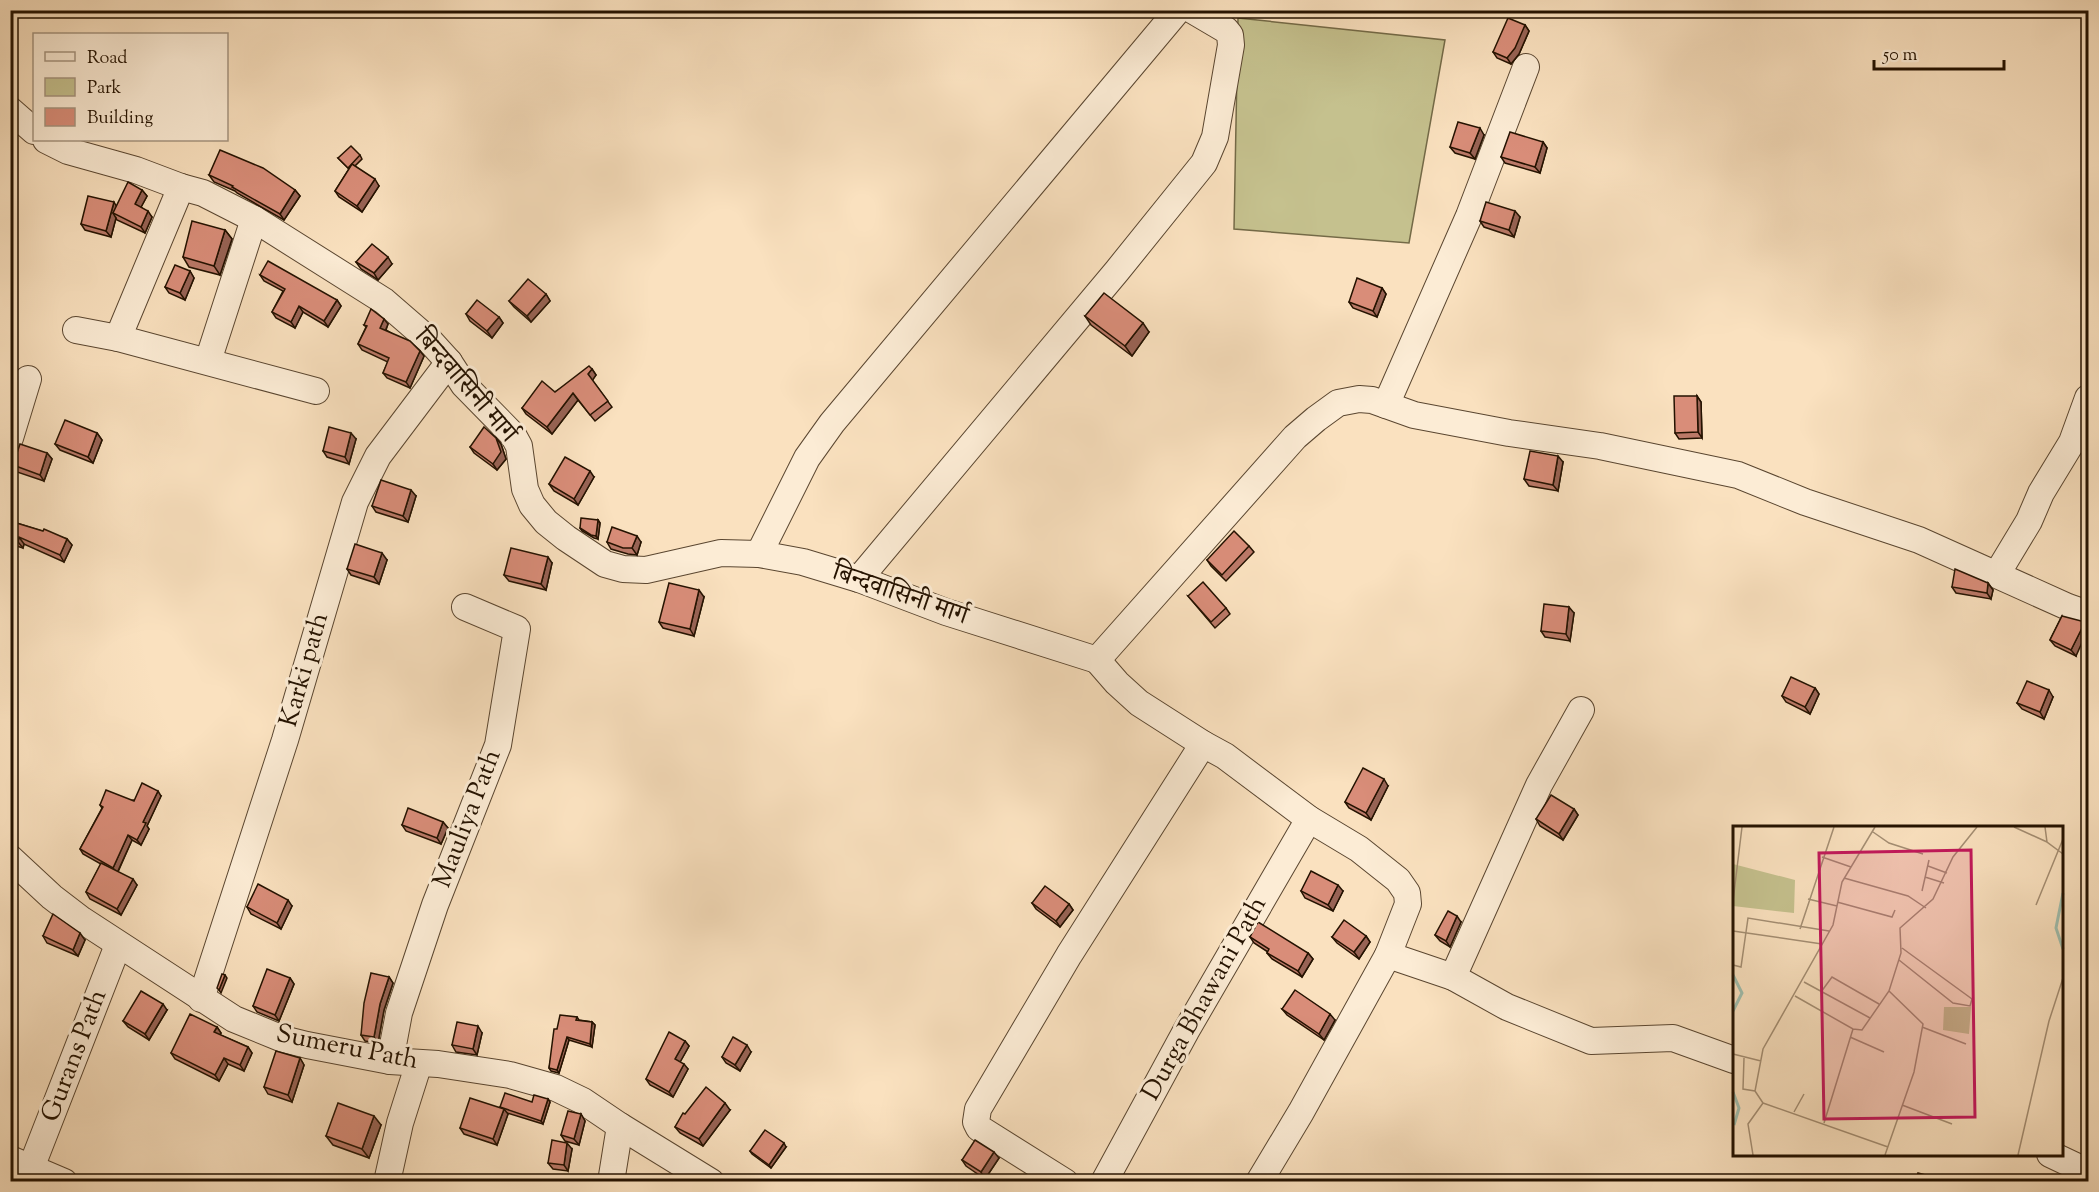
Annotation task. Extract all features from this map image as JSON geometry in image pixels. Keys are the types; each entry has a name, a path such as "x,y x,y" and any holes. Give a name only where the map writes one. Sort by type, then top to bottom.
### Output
{"street":[{"path":"759,554 807,458 832,423 1178,10"},
{"path":"859,579 1117,271 1204,163 1215,136 1231,45 1230,35 1226,30 1192,10"},
{"path":"1386,405 1469,216 1526,67"},
{"path":"10,110 33,130"},
{"name":"बिन्दवासिनी मार्ग","path":"48,141 68,151 136,170 203,193 254,219 384,301 429,340 449,362 464,385 513,435 519,446 525,489 532,506 546,522 605,564 623,569 646,570 721,553 759,554 803,562 859,579 946,612 1097,660"},
{"path":"118,338 181,187"},
{"path":"208,361 254,219"},
{"path":"76,330 118,338 316,391"},
{"name":"Karki path","path":"201,999 285,740 355,502 378,456 449,362"},
{"path":"10,438 28,379"},
{"path":"1997,574 2072,442 2088,398"},
{"path":"1259,1182 1301,1112 1388,955 1402,921 1408,897 1398,880 1359,849 1309,819 1241,766 1139,703 1097,660 1295,437 1338,403 1349,400 1372,400 1414,415 1509,433 1600,446 1738,476 1805,502 1919,540 2088,614"},
{"name":"Mauliya Path","path":"390,1061 399,1012 435,904 498,745 517,629 465,607"},
{"path":"1453,977 1539,785 1581,710"},
{"path":"1065,1182 979,1128 976,1122 978,1109 1064,965 1203,744"},
{"name":"Durga Bhawani Path","path":"1104,1182 1232,950 1309,819"},
{"name":"Sumeru Path","path":"10,858 52,897 118,945 234,1019 283,1039 390,1061 510,1076 556,1088 583,1101 711,1182"},
{"name":"Gurans Path","path":"21,1163 118,945"},
{"path":"1388,955 1453,977 1507,1006 1591,1041 1673,1038 1733,1060"},
{"path":"387,1182 400,1123 419,1063"},
{"path":"611,1182 620,1126"},
{"path":"2052,1156 2088,1172"},
{"path":"21,1163 64,1182"}],"green space":[{"path":"1238,18 1445,40 1409,243 1234,229"}],"building":[{"path":"1508,18 1525,25 1515,48 1507,58 1493,52"},
{"path":"1458,122 1480,128 1470,153 1450,147"},
{"path":"1510,132 1543,142 1535,167 1501,157"},
{"path":"351,146 360,155 348,168 338,158"},
{"path":"220,150 263,168 295,190 280,214 233,186 209,175"},
{"path":"352,164 375,179 357,206 335,191"},
{"path":"128,182 142,190 135,204 148,211 141,227 113,213"},
{"path":"88,196 114,202 106,231 81,224"},
{"path":"1486,202 1515,211 1509,230 1480,221"},
{"path":"192,221 225,230 214,266 183,257"},
{"path":"372,244 388,257 374,273 356,262"},
{"path":"268,261 337,300 324,321 299,306 291,322 272,312 285,289 260,275"},
{"path":"175,265 190,271 180,293 165,287"},
{"path":"1357,278 1382,288 1373,311 1349,302"},
{"path":"528,279 546,294 527,316 509,301"},
{"path":"1104,293 1143,323 1125,346 1085,316"},
{"path":"477,300 499,317 487,331 466,314"},
{"path":"371,309 384,319 380,328 410,341 420,351 406,382 383,373 389,358 358,344 367,326 364,325"},
{"path":"589,366 592,369 588,374 608,401 590,415 573,393 547,427 522,408 542,381 555,392"},
{"path":"1674,396 1697,396 1698,432 1675,433"},
{"path":"65,420 97,433 88,457 55,444"},
{"path":"329,427 351,433 345,457 323,451"},
{"path":"484,427 496,438 501,452 493,464 470,447"},
{"path":"20,444 47,453 40,475 13,465"},
{"path":"1530,451 1558,456 1553,485 1524,479"},
{"path":"565,457 590,471 574,499 549,484"},
{"path":"381,480 411,490 403,516 372,506"},
{"path":"581,518 598,520 596,536 580,528"},
{"path":"10,521 43,531 44,529 67,539 60,555 19,537 18,542 10,539"},
{"path":"612,527 637,536 632,548 623,548 607,542"},
{"path":"1234,531 1249,546 1222,575 1207,560"},
{"path":"355,544 382,553 374,577 347,569"},
{"path":"511,548 548,557 541,584 504,575"},
{"path":"1955,569 1988,583 1987,593 1952,587"},
{"path":"1203,582 1226,608 1211,622 1188,596"},
{"path":"669,583 699,590 690,629 659,622"},
{"path":"1544,604 1569,607 1566,634 1541,631"},
{"path":"2062,616 2085,622 2071,650 2050,640"},
{"path":"1791,677 1815,688 1805,707 1782,696"},
{"path":"2027,681 2049,690 2040,712 2017,703"},
{"path":"1363,768 1384,779 1366,813 1345,802"},
{"path":"142,783 158,791 137,840 128,835 113,868 80,849 103,807 100,805 106,790 134,801"},
{"path":"1551,795 1574,809 1559,834 1536,819"},
{"path":"408,808 443,822 437,838 402,825"},
{"path":"101,863 133,879 117,909 86,892"},
{"path":"1311,871 1338,885 1328,905 1301,891"},
{"path":"258,884 288,900 277,923 247,907"},
{"path":"1045,886 1069,904 1056,921 1032,903"},
{"path":"1448,911 1457,916 1446,941 1435,935"},
{"path":"53,914 80,933 73,950 43,936"},
{"path":"1344,920 1366,936 1354,952 1332,937"},
{"path":"1258,922 1308,953 1298,971 1267,953 1269,949 1250,937"},
{"path":"267,969 290,978 275,1015 253,1006"},
{"path":"371,973 389,977 380,1004 374,1037 361,1035 364,1003"},
{"path":"222,974 225,975 219,990 217,988"},
{"path":"1295,990 1330,1014 1319,1034 1282,1009"},
{"path":"141,991 163,1004 145,1034 123,1021"},
{"path":"190,1014 217,1027 214,1032 248,1047 240,1065 224,1058 215,1075 171,1053"},
{"path":"560,1015 592,1022 590,1044 567,1037 557,1070 549,1068 554,1029 557,1029"},
{"path":"457,1022 478,1026 473,1049 452,1045"},
{"path":"669,1032 685,1041 675,1059 684,1064 669,1092 646,1079"},
{"path":"733,1037 747,1045 735,1065 722,1057"},
{"path":"276,1051 300,1058 288,1095 264,1087"},
{"path":"706,1087 725,1103 699,1139 675,1127 683,1113 685,1114"},
{"path":"505,1093 532,1102 534,1095 548,1099 541,1121 500,1107"},
{"path":"470,1098 504,1109 493,1139 460,1128"},
{"path":"338,1103 374,1116 362,1149 326,1136"},
{"path":"568,1111 581,1114 574,1139 561,1135"},
{"path":"765,1130 784,1143 769,1165 750,1151"},
{"path":"552,1140 567,1143 564,1165 548,1163"},
{"path":"975,1140 994,1152 981,1172 962,1160"},
{"path":"1918,1173 1941,1179 1941,1182 1915,1182"}]}
